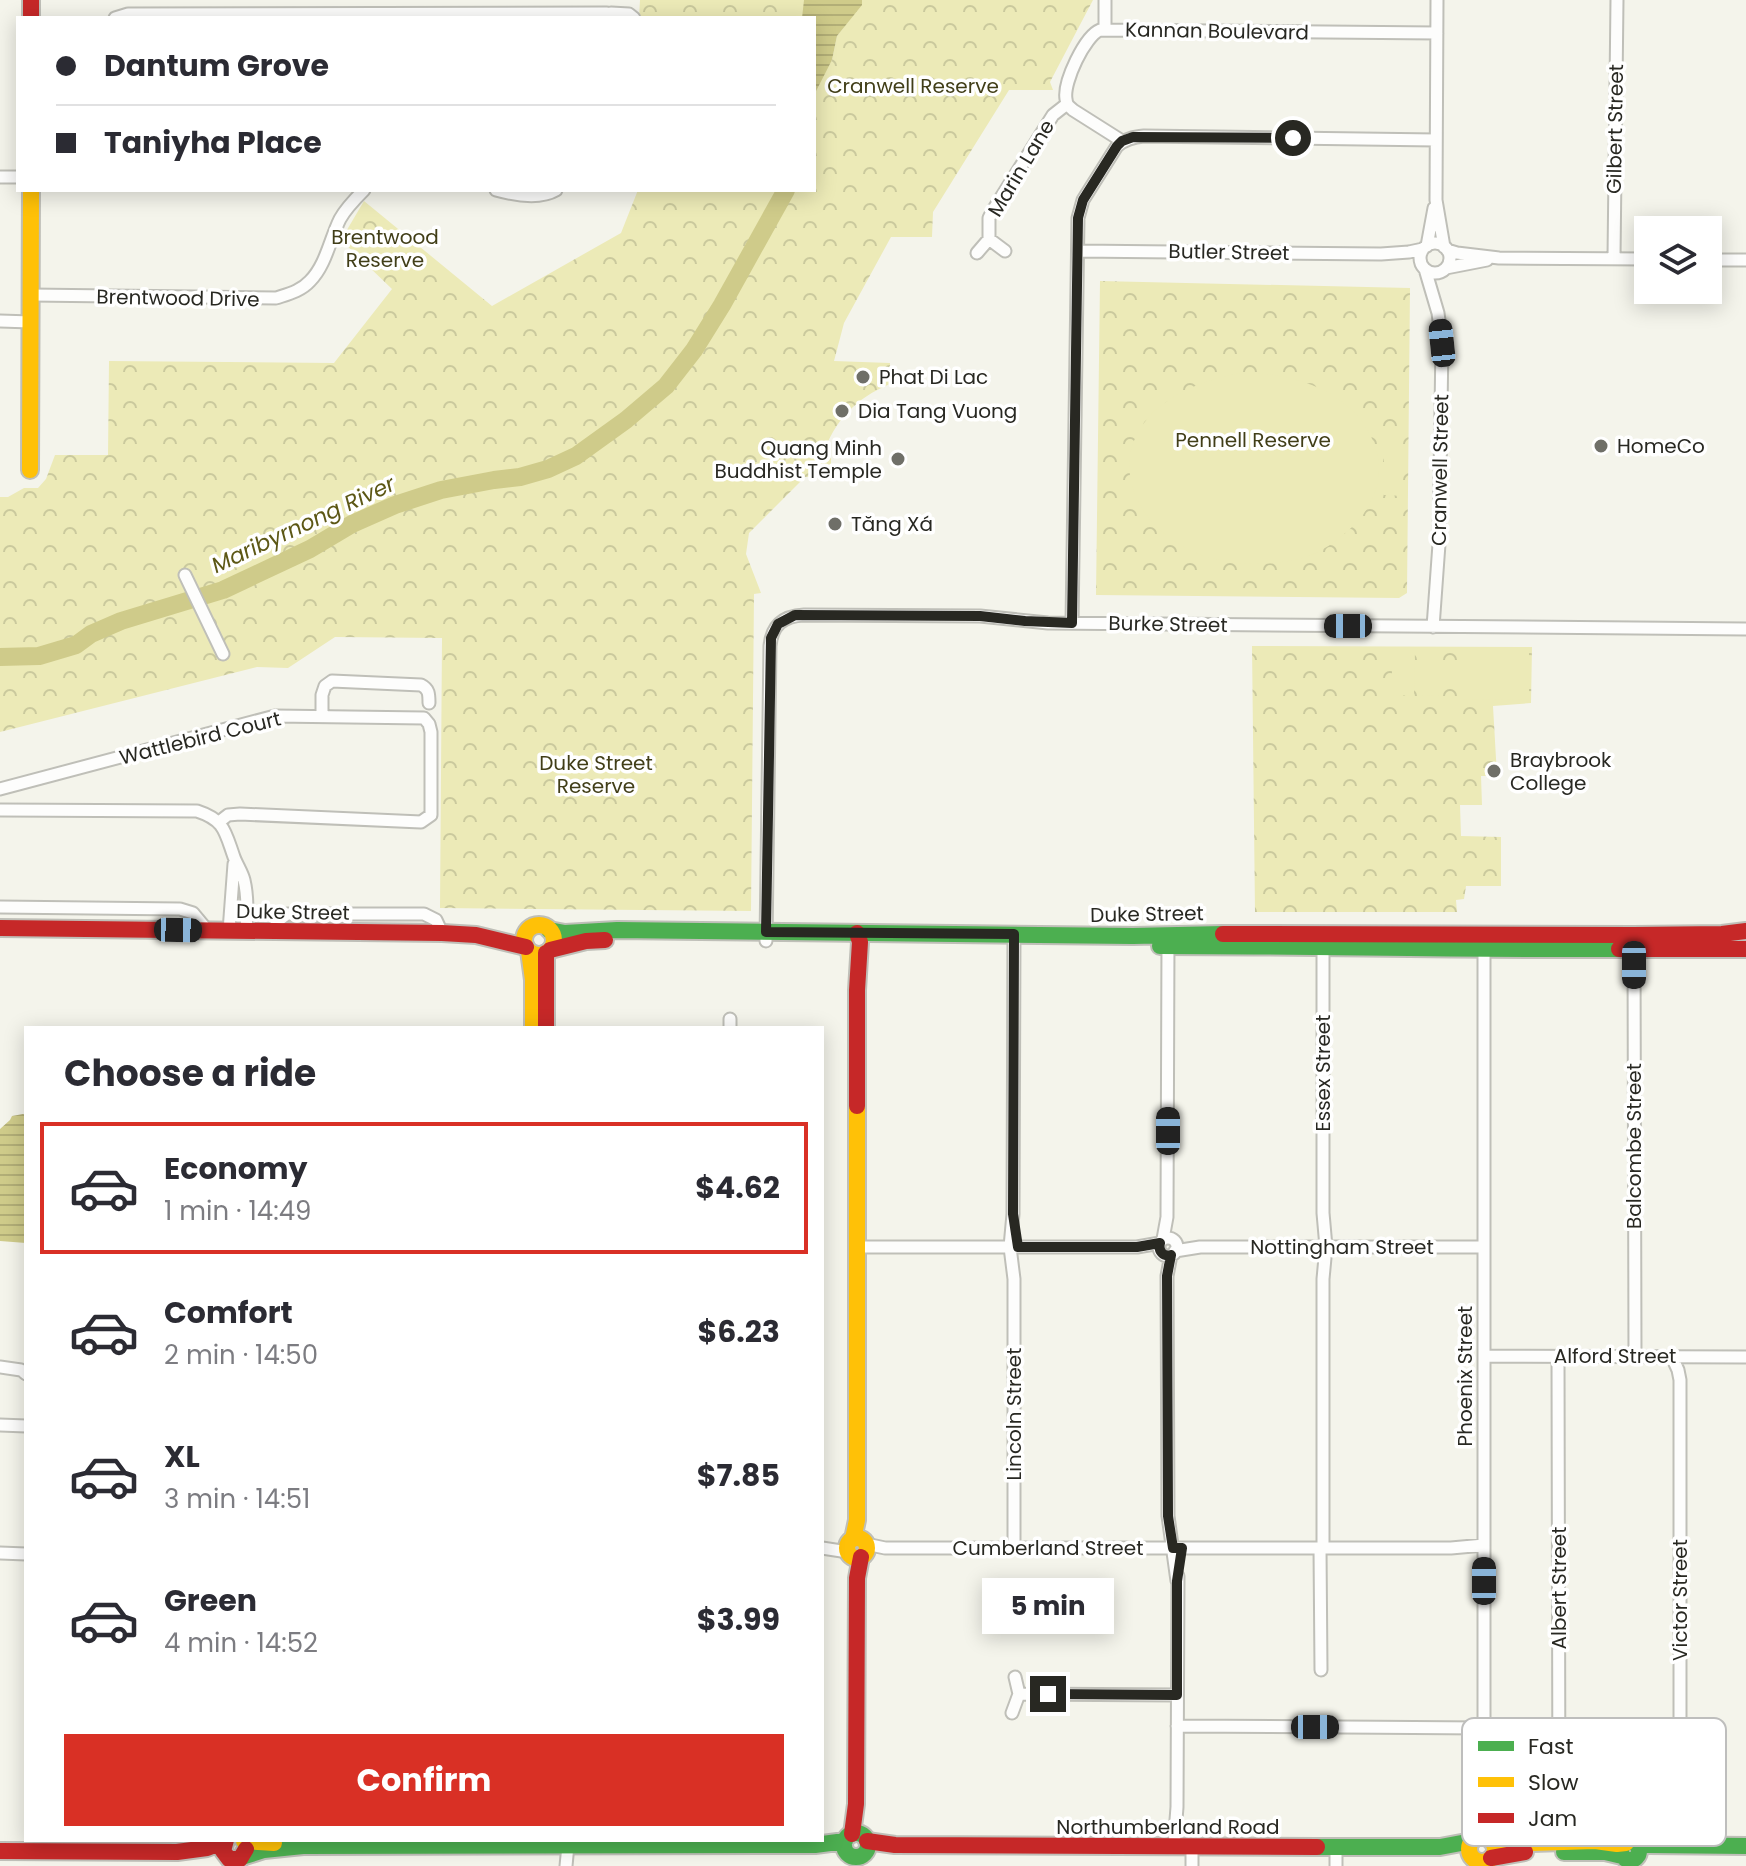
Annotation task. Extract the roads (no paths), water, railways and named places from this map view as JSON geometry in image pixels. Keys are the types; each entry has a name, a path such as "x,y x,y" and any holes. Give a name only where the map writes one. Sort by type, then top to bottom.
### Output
{"street":[{"path":"1105,0 1105,30"},
{"path":"1437,0 1436,200 1450,259 1444,270"},
{"name":"Gilbert Street","path":"1614,258 1617,0"},
{"path":"122,16 613,16"},
{"name":"Kannan Boulevard","path":"1067,104 1067,83 1087,42 1095,32 1105,30 1437,33"},
{"path":"1067,104 1122,141"},
{"name":"Marin Lane","path":"977,253 989,239 992,212 1053,115 1067,104"},
{"path":"1072,623 1078,218 1083,200 1117,146 1122,141 1144,136 1436,140"},
{"path":"30,470 31,192"},
{"name":"Brentwood Drive","path":"31,295 276,298 308,283 319,270 341,218 362,192"},
{"path":"506,192 526,196 553,192"},
{"path":"1436,200 1420,258 1424,268 1433,273 1499,258"},
{"name":"Marin Lane","path":"989,239 1005,251"},
{"path":"1425,248 1435,243 1457,253 1499,258 1634,259"},
{"name":"Butler Street","path":"1078,251 1381,254 1425,248"},
{"name":"Butler Street","path":"1381,254 1424,268"},
{"path":"1722,260 1746,260"},
{"name":"Cranwell Street","path":"1424,268 1438,313 1442,343 1439,544 1433,627"},
{"name":"Cranwell Street","path":"1438,313 1444,270"},
{"path":"0,321 31,322"},
{"path":"185,575 223,654"},
{"name":"Burke Street","path":"766,936 770,646 772,633 778,624 788,618 804,615 980,616 1072,623 1743,628"},
{"path":"322,716 322,695 325,686 332,681 421,685 429,692 429,703"},
{"name":"Wattlebird Court","path":"0,789 275,716 424,718 429,724 431,815 421,822 240,814 228,815 219,822"},
{"path":"0,810 197,811 212,816 225,831 244,879 247,906 238,931"},
{"path":"235,859 238,931"},
{"path":"0,907 180,909 193,913 208,931"},
{"path":"533,1026 532,965 538,950 554,941 549,930 538,925 529,929 524,938 538,950 546,1026"},
{"name":"Duke Street","path":"0,928 442,933 476,935 538,950 586,941 766,936"},
{"name":"Duke Street","path":"442,933 483,929 512,934 529,929"},
{"name":"Duke Street","path":"549,930 565,933 608,930 857,939 1634,942 1746,949"},
{"name":"Duke Street","path":"1634,942 1746,931"},
{"path":"856,1850 857,939"},
{"name":"Lincoln Street","path":"1014,939 1014,1548"},
{"path":"1168,940 1168,1516 1177,1581 1177,1807 1182,1846 1192,1866"},
{"name":"Essex Street","path":"1321,1670 1323,940"},
{"name":"Phoenix Street","path":"1484,942 1484,1718"},
{"name":"Balcombe Street","path":"1634,942 1635,1356"},
{"name":"Nottingham Street","path":"857,1247 1484,1247"},
{"name":"Alford Street","path":"1485,1356 1746,1357"},
{"name":"Albert Street","path":"1558,1356 1559,1718"},
{"name":"Victor Street","path":"1672,1357 1680,1380 1680,1718"},
{"path":"0,1367 24,1372"},
{"path":"0,1425 24,1426"},
{"name":"Cumberland Street","path":"825,1548 1484,1548"},
{"path":"0,1553 24,1554"},
{"path":"1012,1713 1019,1694 1015,1677"},
{"path":"1019,1694 1177,1695"},
{"path":"1177,1726 1462,1728"},
{"name":"Northumberland Road","path":"0,1851 100,1846 177,1852 207,1848 234,1852 252,1842"},
{"name":"Northumberland Road","path":"271,1842 303,1846 701,1843 815,1845 856,1850 895,1845 1440,1847 1482,1852 1605,1852 1630,1856 1680,1846 1746,1846"},
{"path":"563,1845 564,1866"},
{"path":"1336,1847 1336,1866"}],"waterway":[{"name":"Maribyrnong River","path":"0,657 39,656 76,645 91,634 121,621 223,590 395,505 441,490 520,477 576,456 666,386 694,350 722,305 785,192"}],"place":[{"name":"Phat Di Lac","path":"863,377"},
{"name":"Dia Tang Vuong","path":"842,411"},
{"name":"HomeCo","path":"1601,446"},
{"name":"Quang Minh Buddhist Temple","path":"898,459"},
{"name":"Tăng Xá","path":"835,524"},
{"name":"Braybrook College","path":"1494,771"}],"park label":[{"name":"Cranwell Reserve","path":"913,86"},
{"name":"Brentwood Reserve","path":"385,248"},
{"name":"Pennell Reserve","path":"1253,440"},
{"name":"Duke Street Reserve","path":"596,774"}]}
